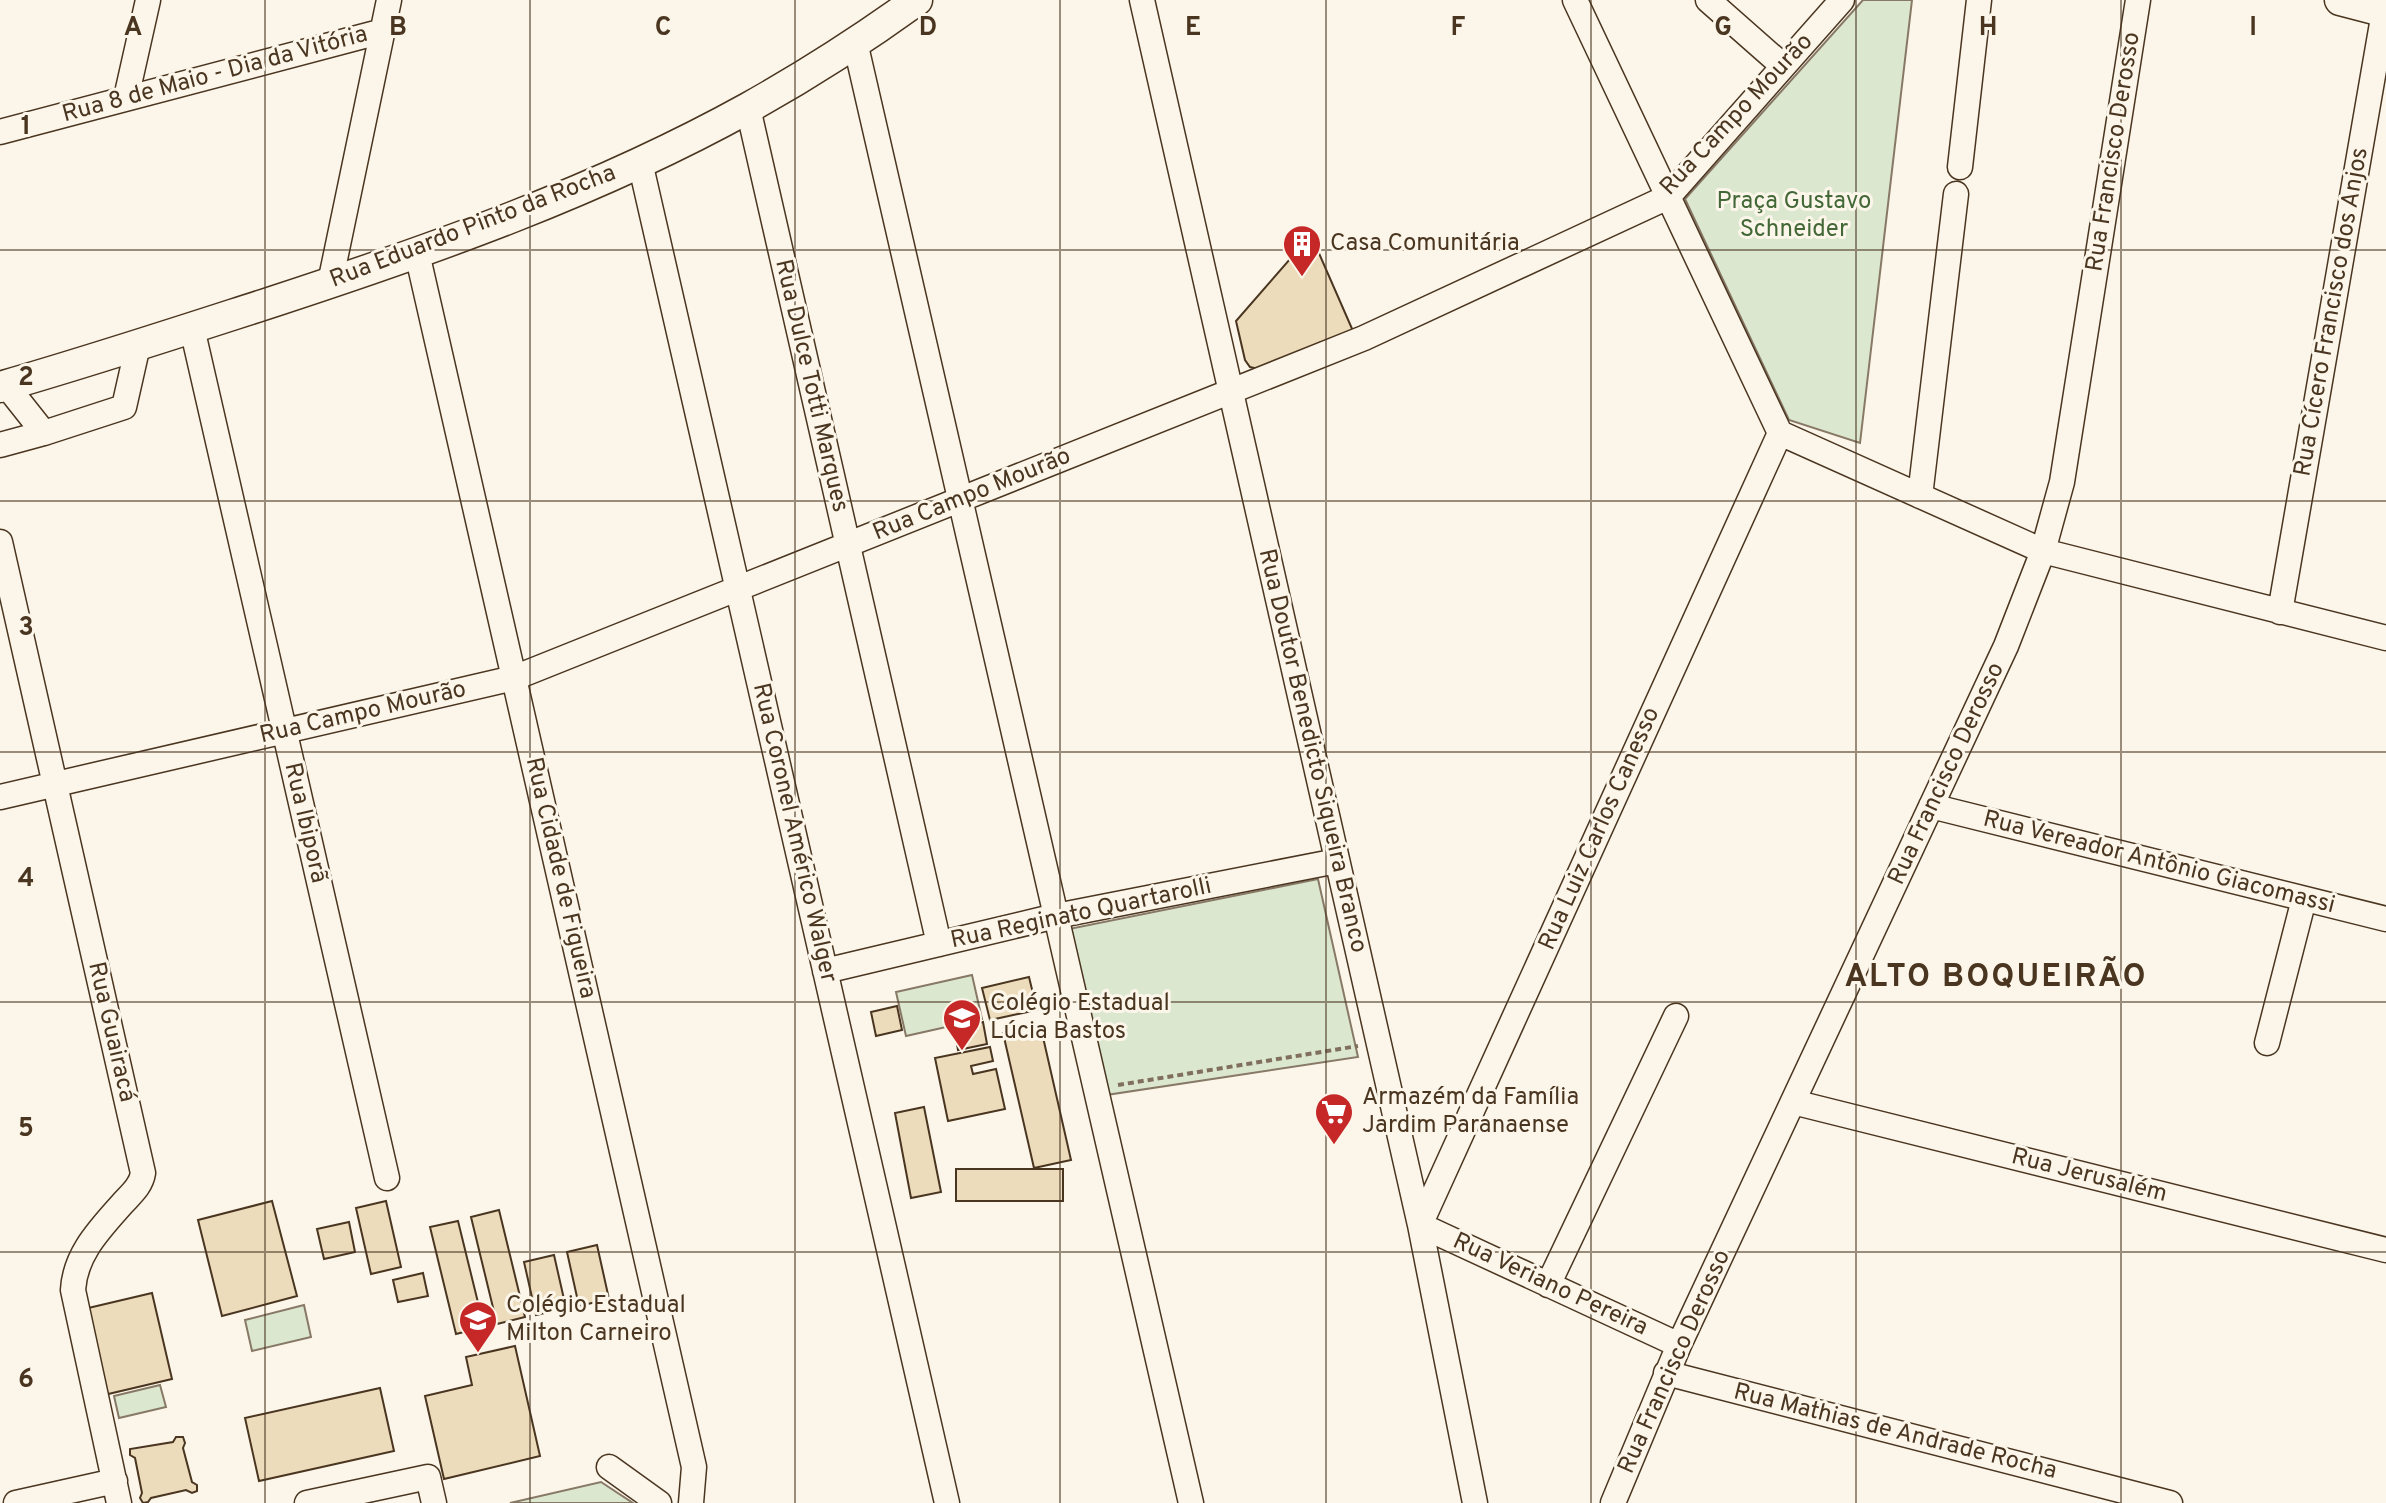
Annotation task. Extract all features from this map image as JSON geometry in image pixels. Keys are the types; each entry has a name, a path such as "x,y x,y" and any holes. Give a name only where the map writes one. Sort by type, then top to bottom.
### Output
{"main road":[{"name":"Rua Eduardo Pinto da Rocha","path":"3,386 330,283 417,253 569,193 640,162 748,108 917,0"},
{"path":"2340,0 2385,12"}],"street":[{"path":"126,98 148,0"},
{"path":"330,283 389,0"},
{"name":"Rua Doutor Benedicto Siqueira Branco","path":"1142,0 1420,1225 1475,1503"},
{"path":"1575,0 1780,433 2043,551 2386,638"},
{"path":"1708,0 1783,66"},
{"name":"Rua Campo Mourão","path":"0,797 514,678 1364,338 1668,197 1842,0"},
{"path":"1960,167 1979,0"},
{"name":"Rua Francisco Derosso","path":"1613,1503 1666,1373 2006,646 2043,551 2062,482 2138,0"},
{"name":"Rua Cícero Francisco dos Anjos","path":"2280,612 2385,12"},
{"name":"Rua 8 de Maio - Dia da Vitória","path":"0,132 383,31"},
{"path":"855,42 1191,1503"},
{"name":"Rua Dulce Totti Marques","path":"748,108 939,944"},
{"name":"Rua Coronel Américo Walger","path":"640,162 947,1503"},
{"path":"1920,496 1956,194"},
{"name":"Rua Cidade de Figueira","path":"417,253 694,1467 691,1503"},
{"name":"Rua Ibiporã","path":"192,328 387,1178"},
{"path":"0,445 124,407 138,345"},
{"path":"3,386 44,433"},
{"name":"Rua Luiz Carlos Canesso","path":"1420,1225 1780,433"},
{"name":"Rua Guairacá","path":"0,542 143,1173 137,1188 92,1238 76,1267 73,1280 117,1492"},
{"name":"Rua Vereador Antônio Giacomassi","path":"1931,806 2386,919"},
{"name":"Rua Reginato Quartarolli","path":"825,971 1056,916 1337,861"},
{"path":"2267,1043 2304,899"},
{"path":"1548,1285 1676,1016"},
{"name":"Rua Jerusalém","path":"1793,1102 2386,1250"},
{"name":"Rua Veriano Pereira","path":"1420,1225 1679,1345"},
{"name":"Rua Mathias de Andrade Rocha","path":"1666,1373 2170,1503"},
{"path":"609,1467 659,1503"},
{"path":"307,1503 428,1477 434,1503"},
{"path":"16,1503 117,1492"}],"path":[{"path":"1096,1088 1379,1043"}],"green space":[{"name":"Praça Gustavo Schneider","path":"1863,0 1912,0 1860,443 1789,420 1685,199"},
{"path":"1318,879 1358,1057 1106,1095 1069,929"},
{"path":"972,975 982,1019 906,1036 896,992"},
{"path":"304,1305 311,1337 252,1351 245,1320"},
{"path":"160,1385 166,1407 119,1418 114,1396"},
{"path":"601,1482 633,1503 510,1503"}],"building":[{"name":"Casa Comunitária","path":"1311,235 1353,331 1258,369 1250,367 1245,360 1236,321"},
{"path":"1029,977 1037,1010 990,1020 982,988"},
{"path":"897,1006 902,1030 876,1036 871,1012"},
{"path":"983,1022 987,1044 958,1050 954,1028"},
{"path":"1040,1024 1071,1160 1034,1168 1003,1033"},
{"path":"990,1047 993,1061 971,1066 973,1074 996,1069 1005,1109 948,1121 935,1058"},
{"path":"924,1107 941,1192 911,1198 895,1113"},
{"path":"956,1169 1063,1169 1063,1201 956,1201"},
{"path":"272,1201 297,1296 222,1316 198,1220"},
{"path":"386,1201 401,1267 371,1274 356,1208"},
{"path":"499,1210 525,1317 497,1324 471,1217"},
{"path":"458,1221 484,1327 456,1334 430,1227"},
{"path":"349,1222 355,1252 324,1259 317,1229"},
{"path":"597,1245 609,1299 579,1306 567,1252"},
{"path":"554,1255 566,1308 536,1315 524,1262"},
{"path":"423,1273 428,1296 398,1302 393,1280"},
{"path":"152,1293 172,1379 104,1395 84,1309"},
{"path":"515,1346 540,1456 444,1479 425,1396 472,1385 466,1357"},
{"path":"380,1388 394,1451 259,1481 245,1418"},
{"path":"176,1437 183,1437 183,1448 197,1491 192,1493 186,1490 151,1498 143,1503 135,1458 130,1455 130,1449 173,1442"}],"place":[{"name":"Casa Comunitária","path":"1302,278"},
{"name":"Colégio Estadual Lúcia Bastos","path":"962,1052"},
{"name":"Armazém da Família Jardim Paranaense","path":"1334,1146"},
{"name":"Colégio Estadual Milton Carneiro","path":"478,1354"}],"district":[{"name":"ALTO BOQUEIRÃO","path":"1996,978"}]}
